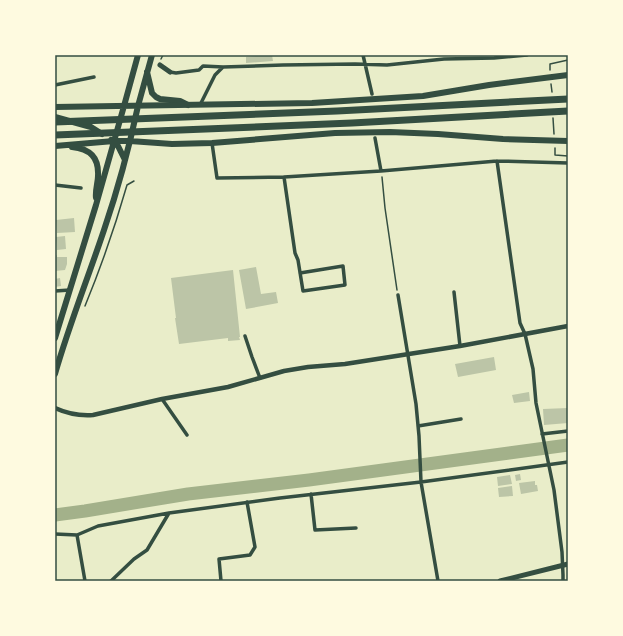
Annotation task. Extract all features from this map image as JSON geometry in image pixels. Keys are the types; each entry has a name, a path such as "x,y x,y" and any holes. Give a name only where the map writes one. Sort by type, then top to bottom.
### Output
{"highway":[{"path":"55,122 337,111 568,99"},
{"path":"55,135 352,123 568,112"}],"main road":[{"path":"55,338 96,205 138,55"},
{"path":"55,374 66,338 105,228 125,160 152,55"},
{"path":"160,65 170,72"},
{"path":"147,72 152,94 160,99 180,101 190,105"},
{"path":"55,107 312,103 423,96 489,85 568,75"},
{"path":"55,117 91,127 107,136 118,146 125,160"},
{"path":"56,146 113,141 172,144 212,143 335,133 390,132 503,139 568,141"},
{"path":"56,146 85,150 95,159 97,163 98,176 96,205"},
{"path":"500,581 565,565"}],"street":[{"path":"363,55 372,94"},
{"path":"170,72 176,73 199,70 203,66 387,65 480,56 494,58 527,55"},
{"path":"150,63 160,65"},
{"path":"200,105 215,75 223,67"},
{"path":"55,85 94,77"},
{"path":"376,138 381,171"},
{"path":"212,143 217,178 284,177 497,162 568,163"},
{"path":"497,162 520,324 525,334 533,369 536,403 559,521 562,552 565,565 563,581"},
{"path":"284,177 295,253 298,260 300,273 303,291 345,285 343,266 300,273"},
{"path":"55,185 82,188"},
{"path":"55,291 70,290"},
{"path":"454,292 460,346"},
{"path":"398,295 416,404 421,482 438,581"},
{"path":"55,408 71,414 82,416 93,415 162,399 228,387 284,371 308,367 345,364 460,346 568,326"},
{"path":"245,336 260,378"},
{"path":"162,399 187,435"},
{"path":"418,426 461,419"},
{"path":"542,434 568,431"},
{"path":"55,534 77,535 98,526 169,513 247,502 421,482 548,463 568,462"},
{"path":"312,494 315,530 356,528"},
{"path":"221,581 219,559 250,555 256,547 247,502"},
{"path":"110,581 134,559 148,550 169,513"},
{"path":"77,535 85,581"}],"path":[{"path":"550,70 550,64 568,60"},
{"path":"555,148 555,155 568,156"},
{"path":"381,171 398,295"},
{"path":"84,309 101,267 127,185 134,181"}],"building":[{"path":"272,55 273,61 246,63 246,57"},
{"path":"74,218 75,232 57,233 56,220"},
{"path":"65,236 66,249 57,250 56,237"},
{"path":"57,255 57,257 67,257 65,270 55,271 55,256"},
{"path":"256,267 261,294 276,292 278,303 246,309 239,270"},
{"path":"233,270 240,340 228,341 228,338 179,344 171,278"},
{"path":"60,278 61,286 55,287 55,279"},
{"path":"494,357 496,370 458,377 455,364"},
{"path":"529,392 530,401 514,403 512,395"},
{"path":"568,408 568,423 544,425 543,409"},
{"path":"520,474 521,480 516,481 515,475"},
{"path":"510,475 512,484 498,486 497,477"},
{"path":"535,481 538,491 521,494 519,483"},
{"path":"512,486 513,496 499,497 498,488"}],"waterway":[{"path":"55,515 188,494 309,480 568,445"}]}
